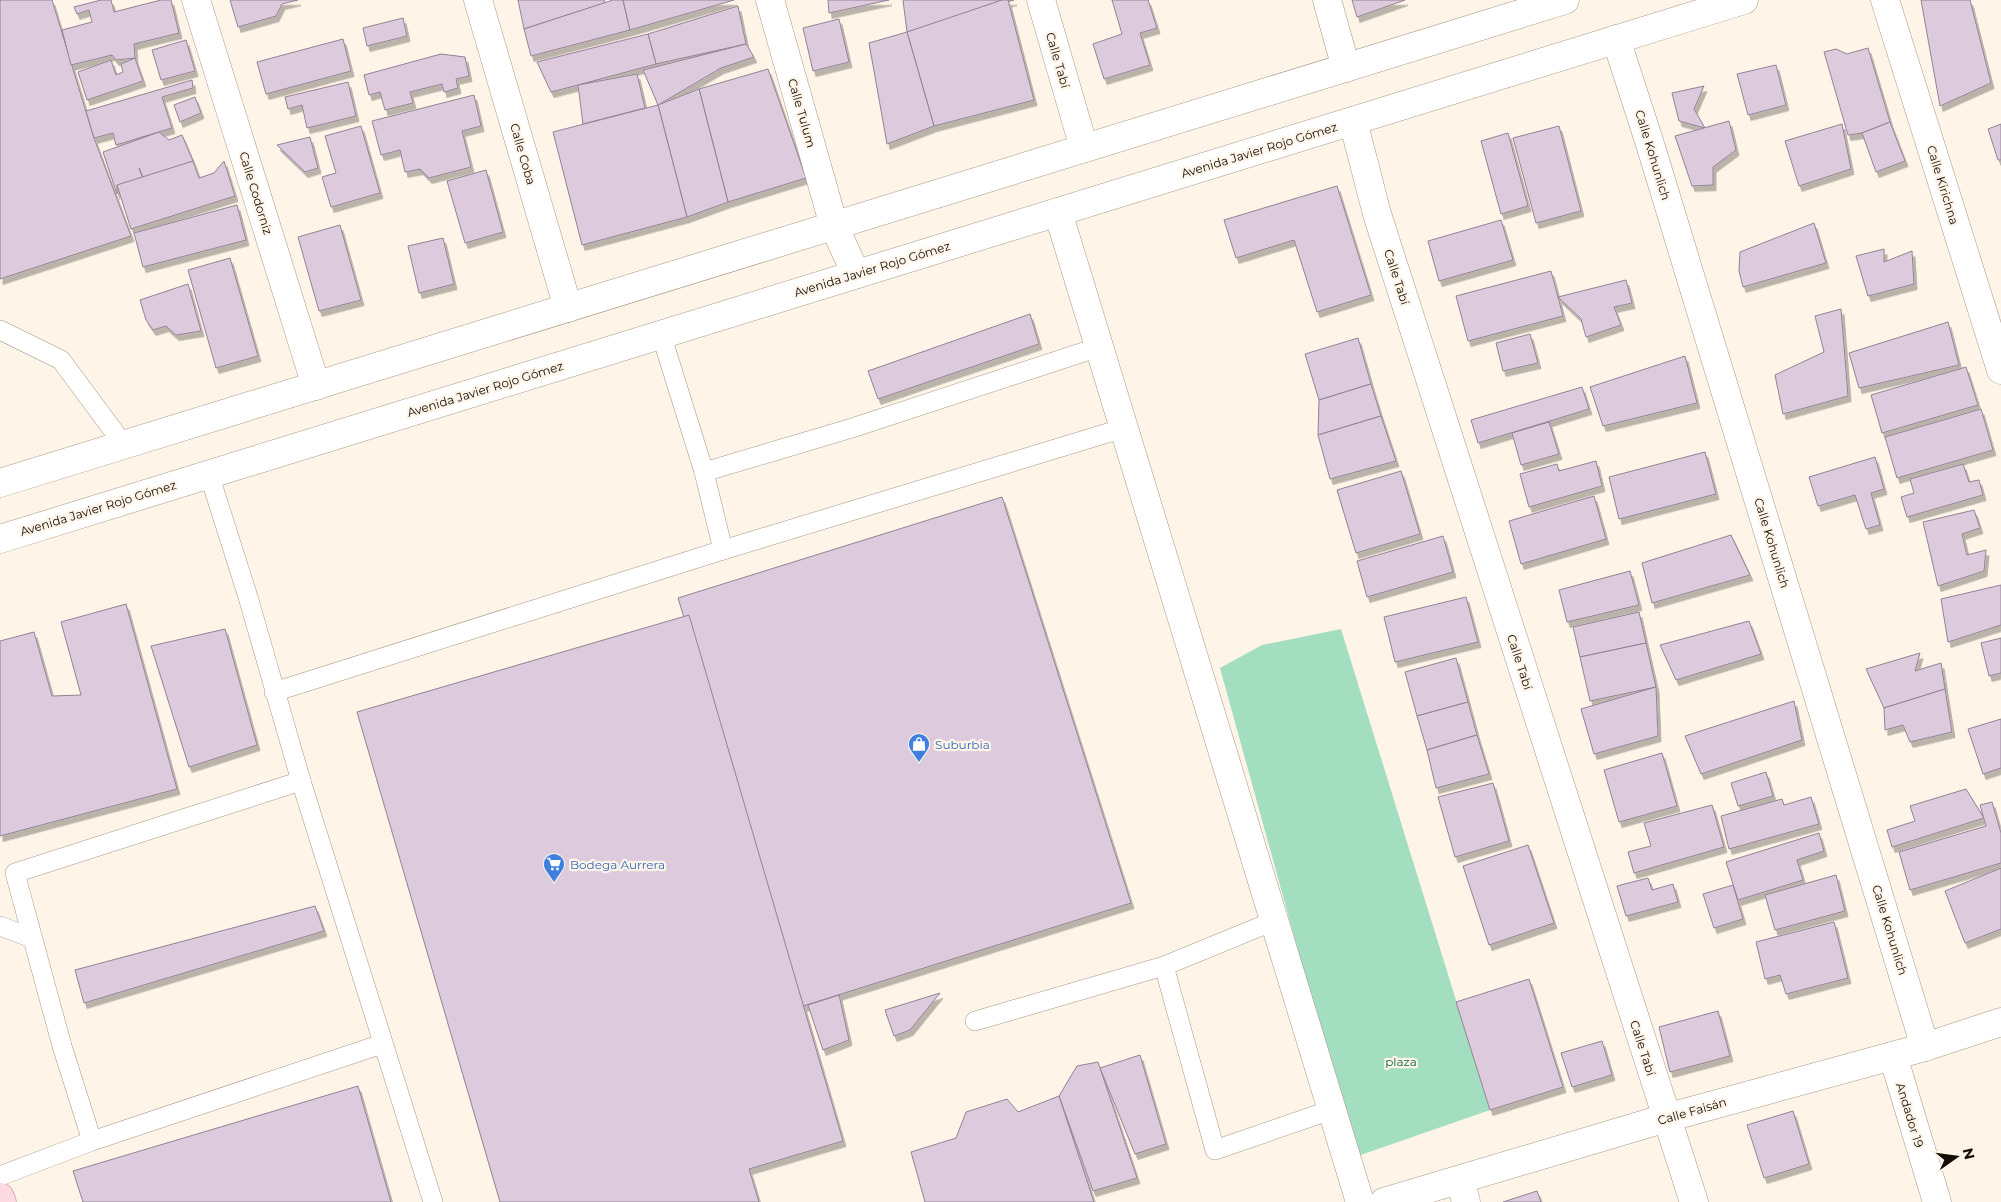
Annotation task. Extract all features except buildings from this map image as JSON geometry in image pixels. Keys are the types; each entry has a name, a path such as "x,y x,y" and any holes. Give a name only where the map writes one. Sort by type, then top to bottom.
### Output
{"main road":[{"path":"0,1197 2,1202"}],"street":[{"name":"Calle Codorniz","path":"196,0 316,386"},
{"name":"Calle Coba","path":"478,0 568,308"},
{"name":"Calle Tulum","path":"770,0 834,226 856,274"},
{"name":"Calle Tabí","path":"1041,0 1084,148"},
{"path":"1326,0 1346,68"},
{"path":"0,483 1564,0"},
{"name":"Avenida Javier Rojo Gómez","path":"0,539 1744,0"},
{"name":"Calle Kirichna","path":"1885,0 2001,370"},
{"name":"Calle Kohunlich","path":"1616,39 1656,163 1925,1047"},
{"name":"Calle Tabí","path":"1354,121 1380,224 1694,1202"},
{"path":"1058,212 1360,1202"},
{"name":"Calle Faisán","path":"1384,1202 1463,1191 1666,1118 1925,1047 2001,1022"},
{"name":"Andador 19","path":"1893,1056 1937,1202"}],"lane":[{"path":"0,330 61,360 124,445"},
{"path":"661,334 704,472 724,550"},
{"path":"704,472 852,428 1099,347"},
{"path":"274,692 724,550 1124,428"},
{"path":"209,474 248,597 300,781 433,1202"},
{"path":"92,1142 62,1046 15,873 300,781"},
{"path":"975,1021 1164,966 1274,921"},
{"path":"0,926 32,938"},
{"path":"1164,966 1214,1150 1332,1110"},
{"path":"0,1176 92,1142 382,1044"}],"green space":[{"name":"plaza","path":"1341,629 1490,1110 1355,1157 1220,668 1262,645"}],"place":[{"name":"Suburbia","path":"919,763"},
{"name":"Bodega Aurrera","path":"554,883"}]}
